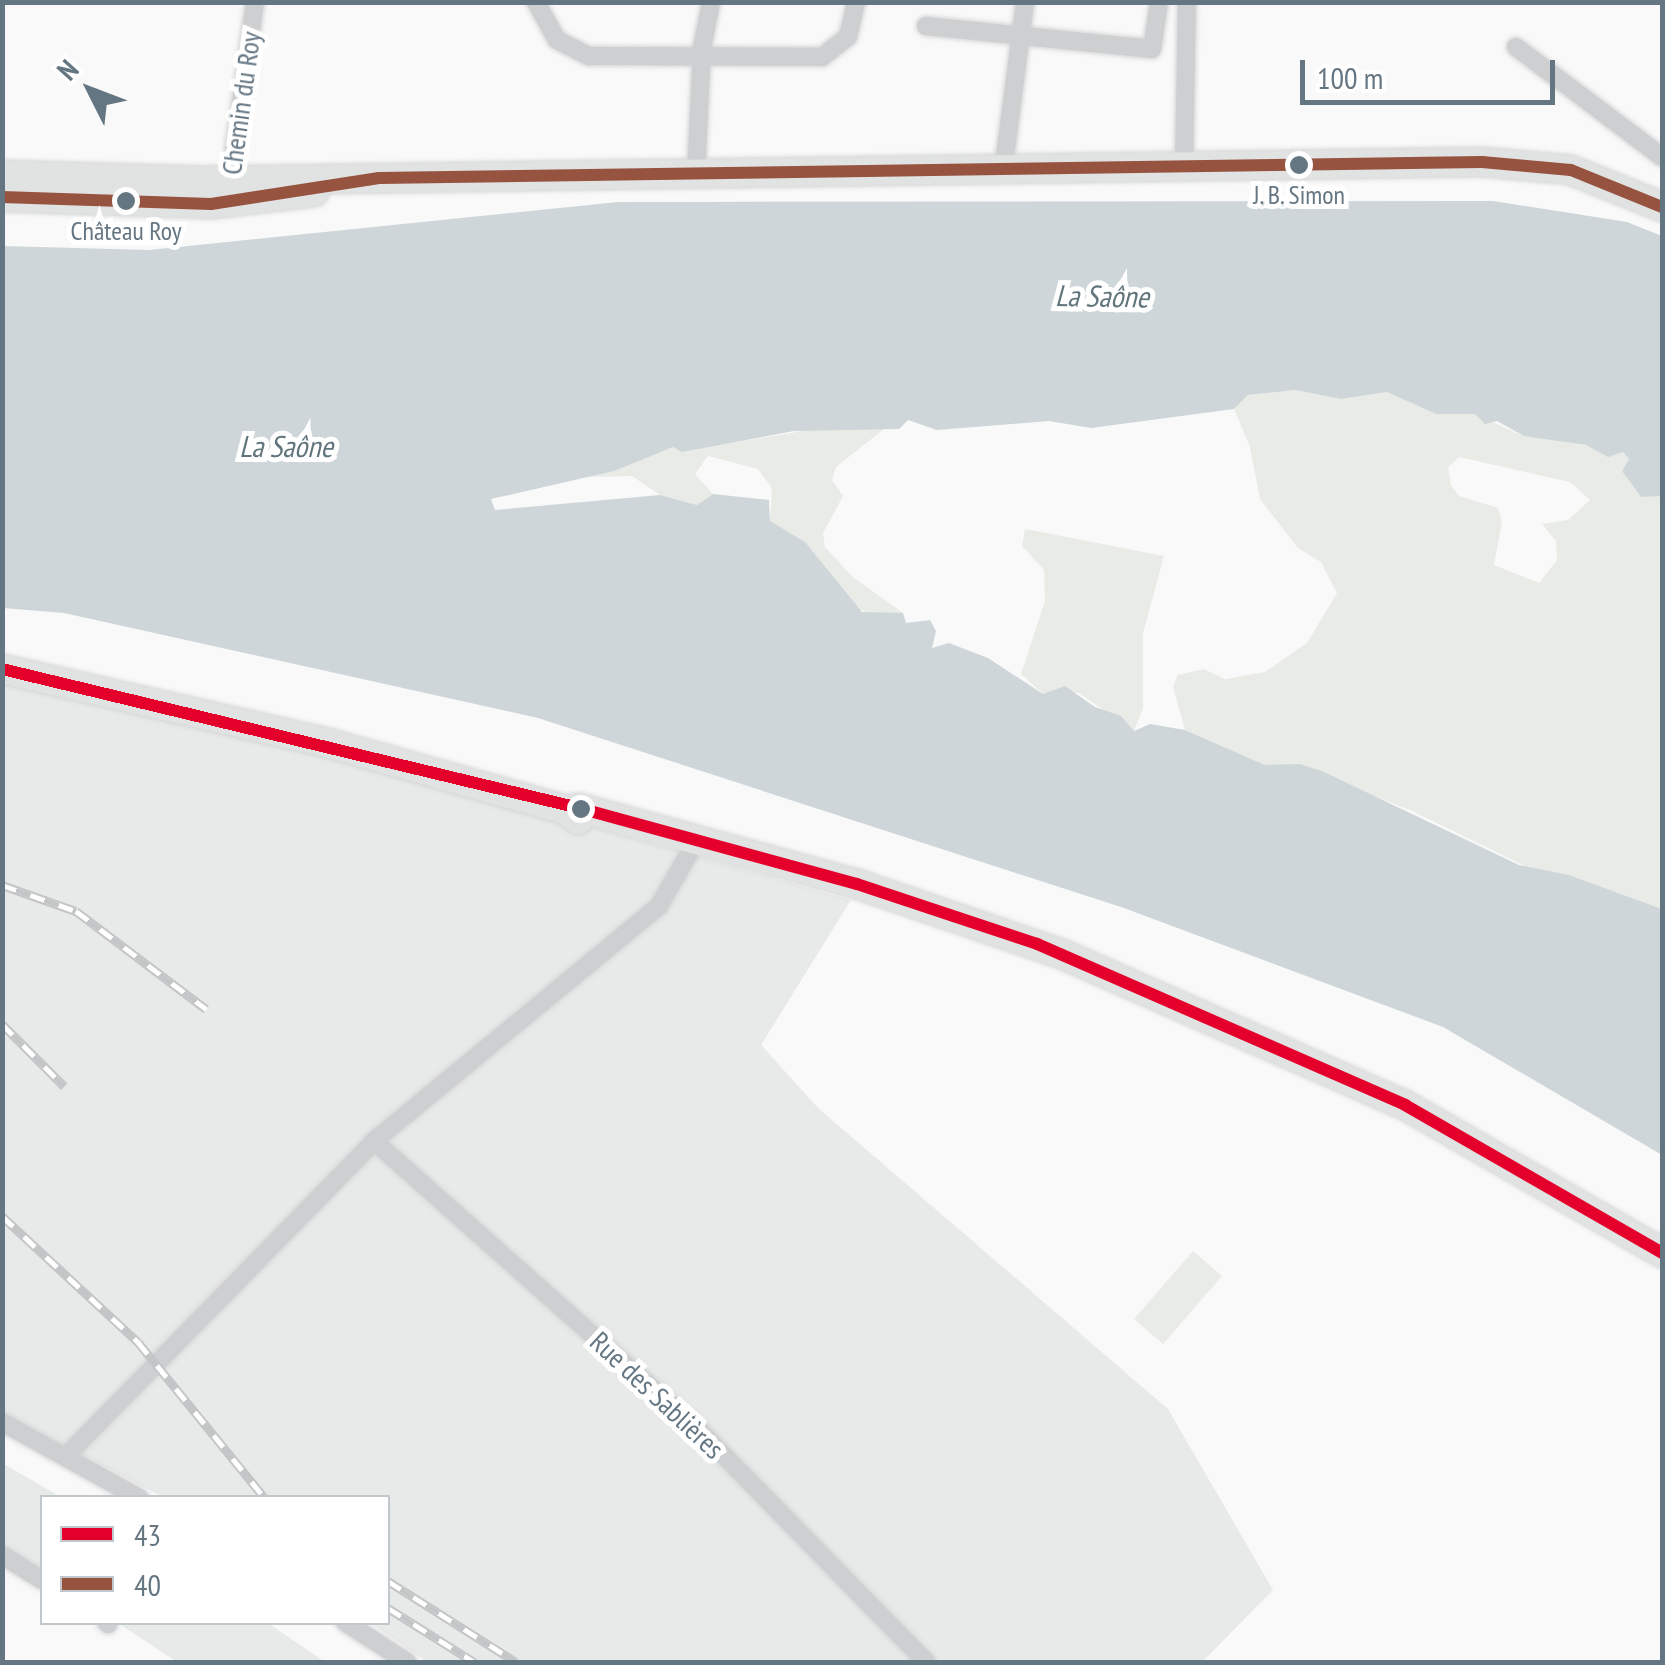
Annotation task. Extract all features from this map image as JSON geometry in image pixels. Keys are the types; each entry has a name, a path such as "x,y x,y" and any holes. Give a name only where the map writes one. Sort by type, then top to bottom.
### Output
{"main road":[{"path":"2,198 229,191 379,178 1532,164 1612,183 1662,208"},
{"path":"2,175 229,191"},
{"path":"2,669 330,744 566,810 576,819 928,907 1062,954 1079,966 1276,1044 1405,1105 1662,1253"}],"street":[{"name":"Chemin du Roy","path":"229,191 254,2"},
{"path":"536,2 556,40 589,56 822,56 848,37 856,2"},
{"path":"696,174 701,56 711,2"},
{"path":"1003,172 1025,2"},
{"path":"926,26 1020,39 1152,49 1159,2"},
{"path":"1184,167 1187,2"},
{"path":"1516,47 1662,156"},
{"path":"68,1454 374,1141 660,906 694,848"},
{"name":"Rue des Sablières","path":"374,1141 698,1430 926,1662"},
{"path":"2,1422 68,1454 134,1495"},
{"path":"2,1554 40,1579"},
{"path":"350,1625 408,1662"}],"shaded area":[{"path":"1295,390 1341,399 1387,392 1436,414 1475,414 1519,434 1623,452 1629,459 1622,471 1641,497 1662,495 1662,909 1569,875 1535,871 1410,810 1346,785 1265,765 1185,730 1173,687 1178,675 1204,669 1225,679 1265,672 1307,643 1337,593 1321,562 1298,548 1260,499 1250,447 1234,409 1248,395","holes":["1459,457 1570,482 1590,500 1568,520 1542,524 1556,541 1557,560 1539,583 1494,565 1502,522 1498,508 1459,496 1451,485 1448,467"]},
{"path":"833,426 884,429 836,467 832,480 843,496 823,533 825,547 853,577 903,613 869,614 856,607 814,553 770,521 772,488 758,469 708,456 695,474 713,494 697,505 660,495 632,476 588,477 673,447 682,451"},
{"path":"1025,529 1164,556 1143,633 1143,708 1134,731 1079,693 1043,694 1021,674 1045,601 1044,570 1022,546"},
{"path":"2,677 194,715 851,900 761,1045 819,1109 1168,1409 1273,1590 1202,1662 427,1662 374,1625 390,1625 390,1495 159,1495 3,1414"},
{"path":"1193,1251 1222,1276 1163,1344 1134,1319"},
{"path":"2,1463 58,1495 40,1495 40,1571 3,1546"},
{"path":"121,1625 271,1625 325,1662 177,1662"}],"water":[{"name":"La Saône","path":"1493,201 1627,222 1662,236 1662,496 1641,497 1622,471 1629,459 1623,452 1608,457 1586,445 1524,436 1497,421 1485,424 1475,414 1436,414 1387,392 1341,399 1295,390 1248,395 1234,409 1091,428 1049,421 937,430 908,420 899,429 794,431 682,452 673,447 614,471 491,499 495,510 660,495 697,505 713,494 769,500 770,521 805,542 862,612 903,613 906,623 930,620 936,631 932,648 949,643 988,658 1043,694 1065,686 1095,707 1121,716 1134,731 1150,724 1185,730 1265,765 1300,764 1324,772 1519,865 1569,875 1662,909 1662,1155 1443,1027 1124,908 538,718 64,613 3,608 3,246 149,250 618,202"}],"railway":[{"path":"2,885 76,911 206,1009"},
{"path":"2,1024 64,1086"},
{"path":"2,1216 138,1342 263,1495"},
{"path":"390,1582 516,1662"},
{"path":"390,1609 474,1662"}],"transit line":[{"name":"40","path":"2,197 211,204 379,178 1482,162 1571,170 1662,207"},
{"name":"43","path":"2,669 579,808 857,884 1037,944 1405,1105 1662,1253"}],"place":[{"name":"J. B. Simon","path":"1299,165"},
{"name":"Château Roy","path":"126,201"}]}
